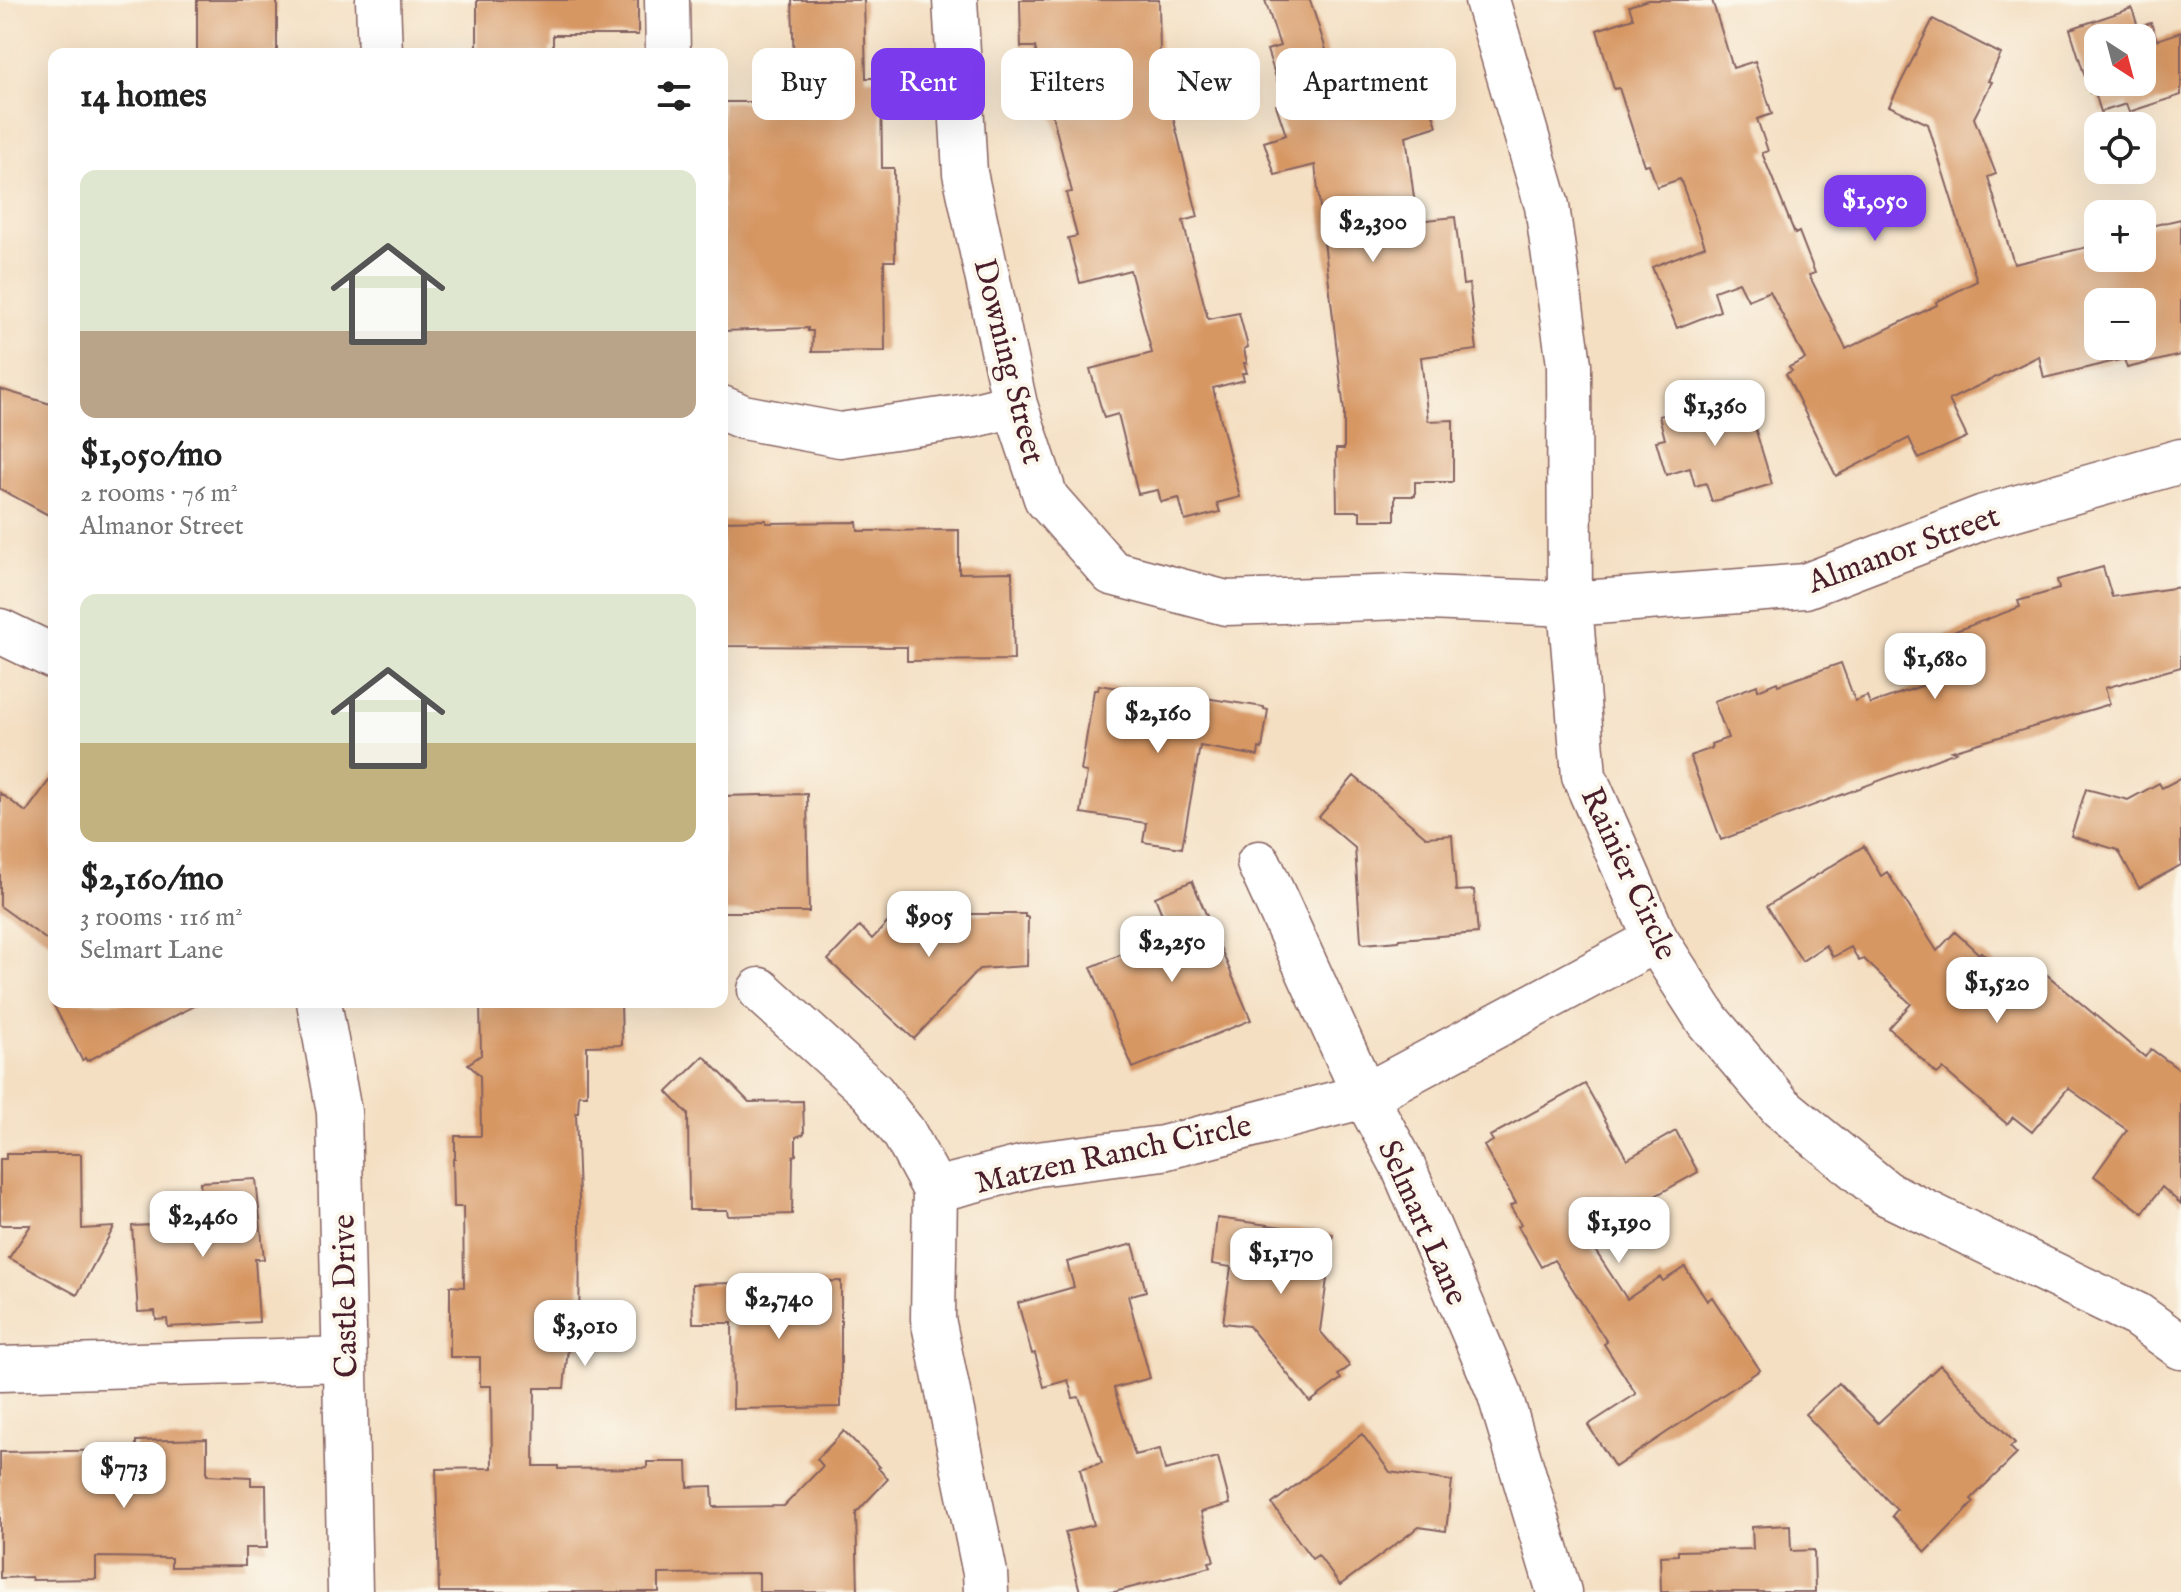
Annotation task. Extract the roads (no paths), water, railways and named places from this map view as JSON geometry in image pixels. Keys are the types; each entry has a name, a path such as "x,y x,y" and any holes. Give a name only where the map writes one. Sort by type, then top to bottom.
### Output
{"street":[{"path":"378,0 380,48"},
{"path":"667,0 668,48"},
{"name":"Downing Street","path":"955,0 965,173 1015,405 1046,498 1112,573 1226,603 1404,597 1570,604"},
{"name":"Rainier Circle","path":"1487,0 1547,206 1569,364 1570,604 1584,776 1656,940 1708,1021 1781,1107 1886,1193 2137,1315 2181,1347"},
{"path":"728,411 743,417 840,435 975,415 1015,405"},
{"name":"Almanor Street","path":"1570,604 1805,586 1984,517 2181,461"},
{"path":"0,631 48,654"},
{"name":"Selmart Lane","path":"1259,863 1365,1096 1402,1164 1499,1392 1559,1592"},
{"name":"Matzen Ranch Circle","path":"986,1592 985,1573 933,1319 935,1190 1037,1164 1163,1148 1365,1096 1656,940"},
{"path":"760,990 872,1092 904,1133 935,1190"},
{"name":"Castle Drive","path":"320,1008 339,1112 350,1592"},
{"path":"0,1369 345,1359"}]}
